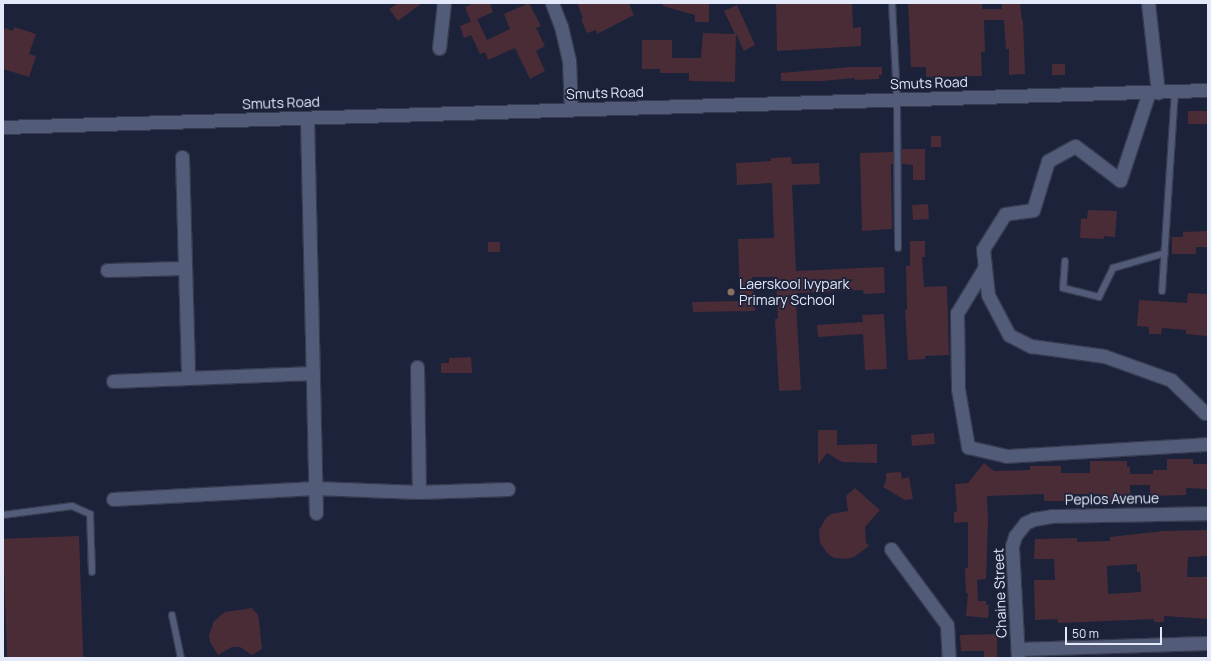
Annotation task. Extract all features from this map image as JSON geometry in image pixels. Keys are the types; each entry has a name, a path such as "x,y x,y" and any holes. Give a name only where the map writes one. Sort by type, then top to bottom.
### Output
{"street":[{"path":"439,48 444,3"},
{"path":"552,3 561,26 569,60 571,110"},
{"path":"1148,3 1153,92 1120,180 1075,146 1048,162 1033,210 1005,214 983,249 988,295 1009,335 1031,346 1104,356 1171,380 1205,413 1208,413"},
{"name":"Smuts Road","path":"3,127 1208,90"},
{"path":"307,118 316,513"},
{"path":"182,157 188,378"},
{"path":"985,267 957,313 958,389 968,447 1006,456 1208,444"},
{"path":"107,270 185,268"},
{"path":"417,367 419,492"},
{"path":"113,381 313,373"},
{"path":"113,499 315,488 419,492 508,489"},
{"name":"Peplos Avenue","path":"1020,528 1034,519 1052,516 1208,513"},
{"name":"Chaine Street","path":"1018,653 1012,546 1015,536 1020,528"},
{"path":"891,548 947,625 949,658"},
{"path":"1018,653 1208,642"}],"lane":[{"path":"892,3 897,100 898,248"},
{"path":"1162,291 1175,92"},
{"path":"1065,262 1063,288 1099,297 1113,268 1164,253"},
{"path":"3,515 72,506 90,514 92,572"},
{"path":"172,615 181,658"}],"building":[{"path":"398,3 422,3 398,21 389,9"},
{"path":"474,3 490,3 493,12 471,22 465,7"},
{"path":"529,3 541,26 536,28 545,46 536,51 545,71 530,79 515,48 488,60 485,52 480,54 471,35 464,38 460,26 477,19 487,40 510,29 504,14"},
{"path":"577,3 629,3 634,15 597,34 596,30 587,33 581,19 583,18"},
{"path":"663,3 709,3 709,22 695,22 695,15 663,6"},
{"path":"776,3 852,3 853,28 861,27 861,46 777,51"},
{"path":"908,3 982,3 982,9 1002,9 1002,3 1020,3 1023,20 1025,74 1009,75 1009,49 1006,49 1004,20 984,20 985,52 981,52 982,76 926,77 926,67 911,67"},
{"path":"737,5 755,45 744,51 736,34 735,82 689,81 689,73 660,73 660,69 642,69 642,40 672,40 672,58 701,58 703,33 735,34 724,11"},
{"path":"14,27 36,34 29,54 36,56 29,77 3,69 3,36 5,28 13,31"},
{"path":"1052,64 1065,64 1065,75 1052,75"},
{"path":"851,67 882,67 882,75 879,75 879,79 855,80 855,78 822,81 781,81 781,73"},
{"path":"1188,111 1208,111 1208,124 1188,124"},
{"path":"931,136 941,136 941,147 931,147"},
{"path":"902,149 925,149 925,180 913,180 913,165 902,164"},
{"path":"893,152 893,164 891,164 892,229 862,231 860,153"},
{"path":"791,157 792,164 819,163 820,184 792,185 796,271 884,267 885,293 864,294 863,290 797,293 798,302 796,302 801,390 779,391 775,319 778,319 776,277 752,277 755,311 693,312 692,302 740,301 738,239 774,238 772,183 737,185 736,163 771,161 771,158"},
{"path":"928,204 929,219 913,220 912,205"},
{"path":"1088,210 1117,211 1115,237 1104,236 1104,239 1080,238 1081,218 1087,219"},
{"path":"1208,231 1208,247 1196,247 1196,254 1172,254 1172,237 1183,237 1183,232"},
{"path":"910,241 925,241 925,257 922,257 924,287 947,286 949,355 925,356 925,359 908,360 905,310 907,310 906,266 910,266"},
{"path":"488,242 500,242 500,252 488,252"},
{"path":"1188,293 1208,294 1208,336 1186,334 1186,330 1162,328 1161,334 1149,334 1149,327 1137,326 1139,300 1187,303"},
{"path":"884,314 887,369 865,370 863,334 818,337 817,325 863,322 862,315"},
{"path":"471,357 472,373 441,373 441,363 449,363 449,358"},
{"path":"818,430 837,430 837,445 877,444 877,463 842,462 827,453 818,465"},
{"path":"934,433 935,444 912,446 911,435"},
{"path":"1167,459 1193,459 1193,464 1208,464 1208,489 1186,488 1186,495 1150,496 1150,485 1130,485 1131,502 1102,503 1101,494 1071,494 1071,501 1044,501 1044,494 987,496 988,521 986,579 977,580 978,601 986,601 986,605 989,605 988,618 966,616 968,593 966,593 965,568 968,568 968,522 954,523 954,512 957,512 955,484 968,483 984,463 994,471 1030,470 1030,466 1061,466 1061,473 1090,473 1090,461 1127,461 1127,467 1130,467 1130,474 1153,474 1153,470 1167,470"},
{"path":"901,472 902,479 909,477 913,499 905,500 883,487 886,481 886,473"},
{"path":"855,488 880,510 865,527 866,543 869,546 854,557 847,559 834,558 828,554 820,543 819,530 826,518 831,514 848,511 846,496"},
{"path":"1208,530 1208,556 1188,557 1187,577 1208,577 1208,619 1164,616 1164,622 1154,622 1154,619 1058,623 1057,619 1035,620 1034,580 1055,580 1054,559 1034,559 1035,539 1077,538 1077,542 1110,541 1110,537 1163,531","holes":["1137,564 1137,572 1140,572 1141,592 1108,594 1107,566"]},
{"path":"79,536 83,658 7,658 3,539"},
{"path":"252,608 258,615 262,649 252,655 240,647 232,647 218,655 210,642 209,635 214,621 225,612"},
{"path":"997,634 997,658 984,658 984,651 961,651 960,635"}],"place":[{"name":"Laerskool Ivypark Primary School","path":"731,292"}]}
